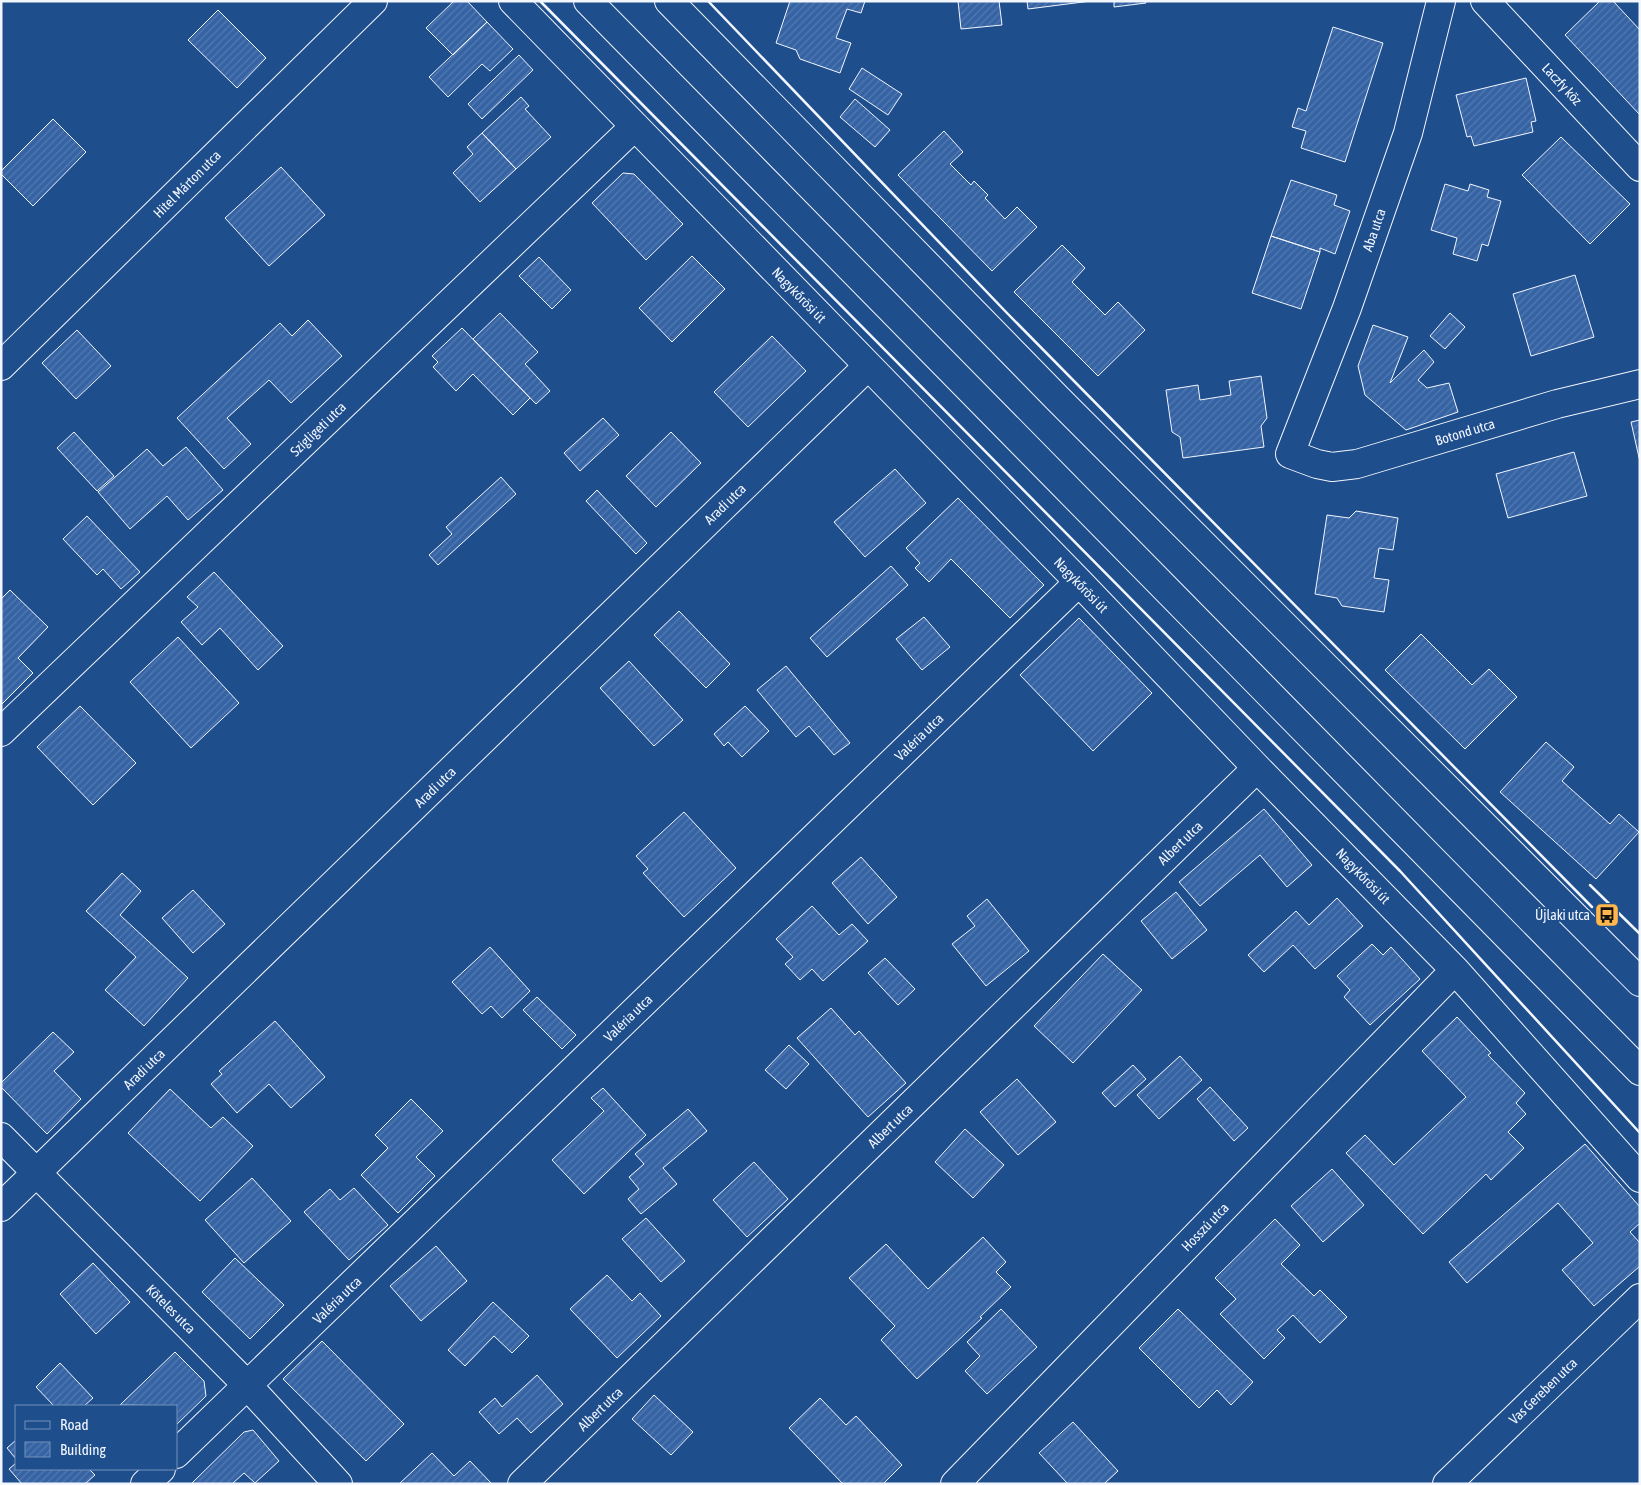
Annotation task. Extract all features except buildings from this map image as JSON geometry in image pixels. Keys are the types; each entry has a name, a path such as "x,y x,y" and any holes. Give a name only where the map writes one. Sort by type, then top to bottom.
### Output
{"street":[{"name":"Hitel Márton utca","path":"1,366 373,1"},
{"name":"Nagykőrösi út","path":"513,1 1455,970 1640,1178"},
{"path":"588,1 1640,1071"},
{"path":"669,1 1052,392 1640,982"},
{"name":"Aba utca","path":"1290,454 1347,308 1405,141 1441,1"},
{"name":"Laczfy köz","path":"1485,1 1640,167"},
{"name":"Szigligeti utca","path":"1,732 634,126"},
{"name":"Aradi utca","path":"1,1207 868,366"},
{"name":"Botond utca","path":"1290,454 1317,464 1332,467 1357,464 1557,404 1640,384"},
{"name":"Valéria utca","path":"178,1452 1078,582"},
{"name":"Albert utca","path":"522,1484 1257,768"},
{"name":"Hosszú utca","path":"955,1484 1455,970"},
{"name":"Köteles utca","path":"1,1137 248,1386 338,1484"},
{"name":"Vas Gereben utca","path":"1447,1484 1640,1298"},
{"path":"145,1484 160,1470"}],"wall":[{"path":"540,1 1400,871 1640,1133"},
{"path":"708,1 1006,312 1592,907"},
{"path":"1590,885 1640,934"}],"place":[{"name":"Újlaki utca","path":"1607,915"}]}
